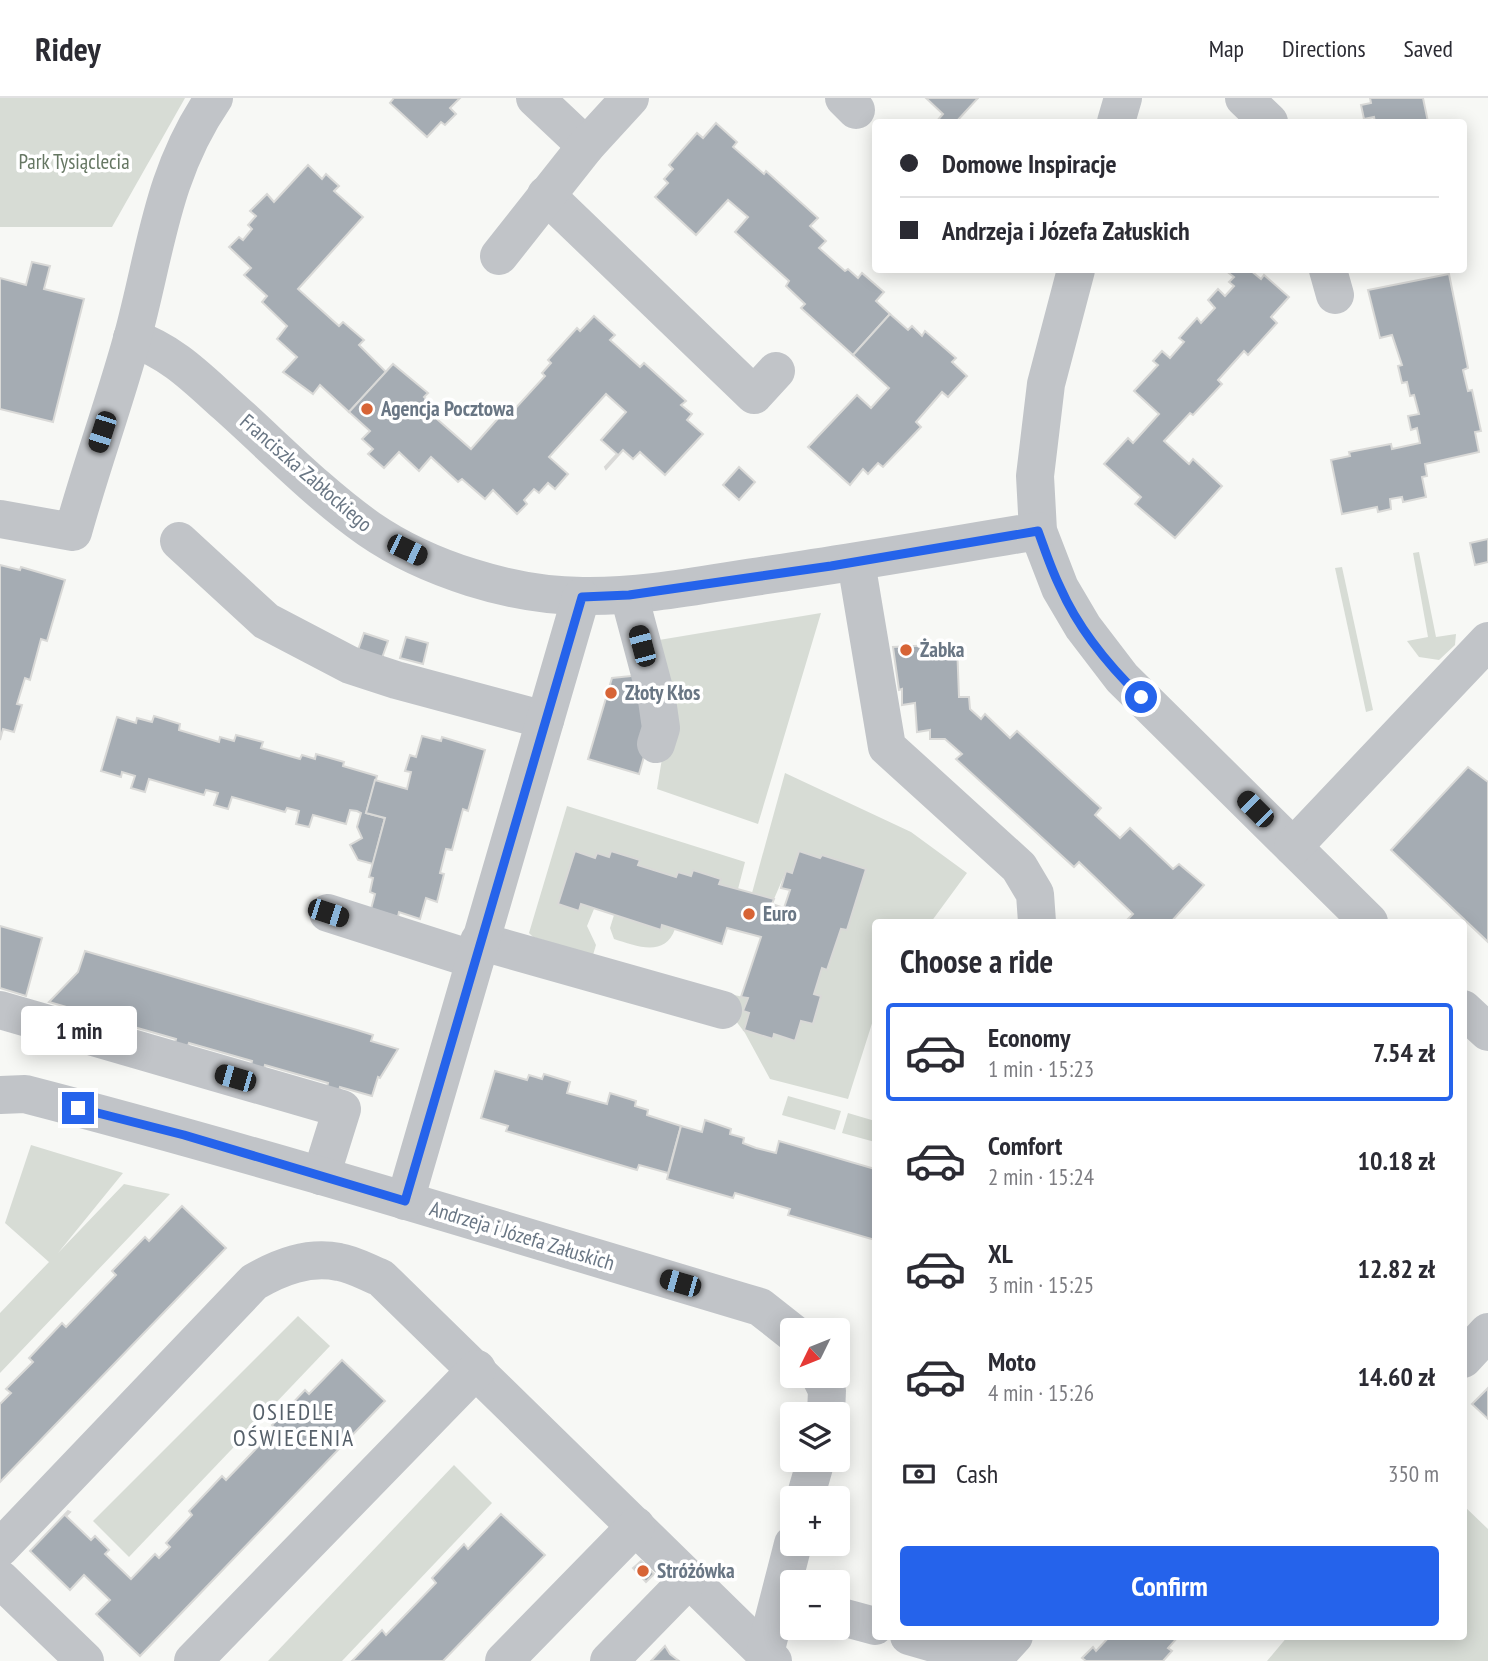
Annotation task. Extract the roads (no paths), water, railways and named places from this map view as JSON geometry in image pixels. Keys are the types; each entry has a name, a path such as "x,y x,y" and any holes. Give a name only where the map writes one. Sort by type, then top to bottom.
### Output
{"street":[{"path":"0,519 73,532 132,338 166,194 187,143 214,98"},
{"path":"535,98 586,146"},
{"path":"499,256 586,146 630,98"},
{"path":"1116,119 1123,98"},
{"path":"1244,98 1266,119"},
{"path":"546,195 754,395 776,372"},
{"path":"1075,273 1046,384 1035,476 1038,531 1060,588 1083,627 1122,678 1366,919"},
{"name":"Franciszka Zabłockiego","path":"132,338 155,346 188,370 331,499 392,543 454,571 485,581 543,593 582,597 629,595 856,562 1038,531"},
{"path":"179,541 266,621 350,665 545,720"},
{"path":"856,562 887,747 1019,867 1035,894 1037,919"},
{"path":"629,595 657,701 661,727 656,744"},
{"path":"405,1201 582,597"},
{"path":"1293,847 1488,640"},
{"path":"328,913 723,1010"},
{"path":"0,1010 342,1109 321,1176"},
{"path":"1467,1013 1488,1031"},
{"name":"Andrzeja i Józefa Załuskich","path":"0,1095 25,1094 184,1135 760,1307 780,1323"},
{"path":"0,1548 254,1282 277,1269 303,1261 340,1262 381,1278 769,1657 780,1621"},
{"path":"1467,1355 1488,1332"},
{"path":"193,1661 477,1369"},
{"path":"504,1661 636,1526"},
{"path":"0,1579 85,1661"},
{"path":"609,1661 688,1580"},
{"path":"850,1619 872,1625"},
{"path":"923,1640 992,1660 1010,1640"}],"place":[{"name":"Agencja Pocztowa","path":"367,409"},
{"name":"Żabka","path":"906,650"},
{"name":"Złoty Kłos","path":"611,693"},
{"name":"Euro","path":"749,914"},
{"name":"Stróżówka","path":"643,1571"}],"district":[{"name":"OSIEDLE OŚWIECENIA","path":"294,1425"}],"park label":[{"name":"Park Tysiąclecia","path":"74,162"}]}
